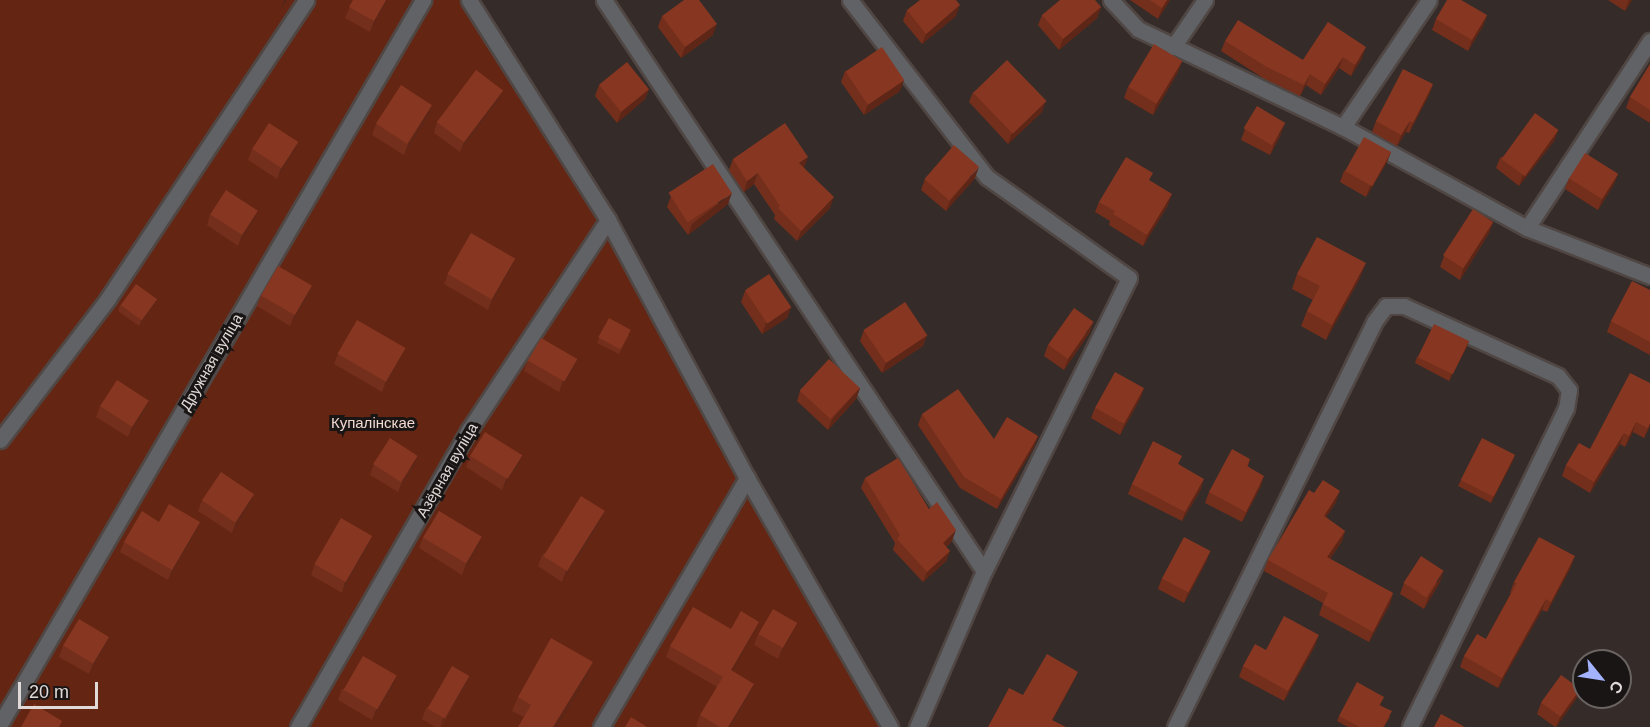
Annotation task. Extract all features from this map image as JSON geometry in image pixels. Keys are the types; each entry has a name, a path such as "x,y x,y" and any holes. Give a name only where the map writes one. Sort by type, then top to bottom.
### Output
{"street":[{"path":"0,440 107,300 306,0"},
{"name":"Дружная вуліца","path":"0,724 423,0"},
{"path":"469,0 608,220 747,478 890,727"},
{"path":"604,0 984,571"},
{"path":"850,0 987,177 1129,278 984,571 917,727"},
{"path":"1111,0 1138,29 1173,47 1342,127 1527,228 1650,276"},
{"path":"1173,47 1204,0"},
{"path":"1342,127 1429,0"},
{"path":"1527,228 1650,41"},
{"name":"Азёрная вуліца","path":"298,727 469,430 608,220"},
{"path":"1175,727 1374,322 1386,306 1404,306 1558,376 1569,390 1566,408 1410,727"},
{"path":"602,727 747,478"}],"green space":[{"name":"Купалінскае","path":"0,0 285,0 280,10 286,0 469,0 608,220 890,727 0,727"}],"building":[{"path":"353,0 386,0 374,21 349,7"},
{"path":"684,0 699,0 717,24 685,47 662,16"},
{"path":"920,0 956,0 960,5 926,34 907,10"},
{"path":"1060,0 1095,0 1101,7 1063,39 1042,15"},
{"path":"1150,0 1167,0 1162,8"},
{"path":"1447,0 1461,0 1487,15 1472,40 1436,19"},
{"path":"1238,20 1303,60 1328,22 1366,47 1355,65 1343,57 1325,84 1310,74 1304,85 1267,67 1225,41"},
{"path":"1154,44 1182,61 1157,104 1128,87"},
{"path":"882,47 904,80 868,105 846,72"},
{"path":"1007,60 1047,101 1013,134 973,93"},
{"path":"627,62 649,89 621,112 599,85"},
{"path":"1650,64 1650,110 1630,97"},
{"path":"1403,69 1433,84 1413,123 1410,121 1401,135 1376,121"},
{"path":"476,70 503,90 464,142 437,122"},
{"path":"401,85 432,105 407,144 376,124"},
{"path":"1257,106 1285,123 1272,145 1244,128"},
{"path":"1535,113 1558,130 1525,176 1501,159"},
{"path":"269,123 298,142 281,168 252,149"},
{"path":"785,123 808,157 799,163 834,197 801,231 778,208 780,206 758,173 747,181 733,159"},
{"path":"1364,137 1391,152 1372,186 1345,171"},
{"path":"954,145 979,167 949,201 924,179"},
{"path":"1585,153 1618,174 1602,199 1569,178"},
{"path":"1126,157 1153,173 1149,180 1172,194 1147,235 1113,214 1115,211 1099,202"},
{"path":"713,164 732,193 688,222 669,193"},
{"path":"226,190 258,211 242,235 210,214"},
{"path":"1473,209 1493,222 1463,268 1443,255"},
{"path":"471,233 515,258 492,299 448,274"},
{"path":"1317,237 1366,263 1332,325 1307,311 1320,286 1297,274"},
{"path":"278,266 312,286 295,315 261,295"},
{"path":"769,274 791,307 767,323 745,290"},
{"path":"1632,281 1650,290 1650,342 1611,321"},
{"path":"136,284 157,299 142,320 121,305"},
{"path":"905,302 927,335 886,363 864,330"},
{"path":"1074,308 1094,322 1068,359 1048,345"},
{"path":"609,318 631,330 620,349 598,337"},
{"path":"357,320 405,348 386,382 338,354"},
{"path":"1434,324 1469,341 1453,374 1418,357"},
{"path":"541,338 577,359 564,382 528,361"},
{"path":"829,359 860,388 830,419 800,390"},
{"path":"1115,372 1144,388 1124,424 1095,408"},
{"path":"1630,373 1650,383 1650,423 1648,428 1636,422 1629,436 1624,433 1594,482 1566,465 1579,443 1590,449"},
{"path":"117,380 149,401 132,427 100,406"},
{"path":"958,389 994,439 1007,417 1038,436 1001,499 964,477 922,414"},
{"path":"485,432 522,455 507,479 470,456"},
{"path":"390,438 418,456 401,482 373,464"},
{"path":"1482,438 1515,455 1494,497 1461,480"},
{"path":"1153,441 1182,456 1178,464 1204,479 1185,512 1132,484"},
{"path":"1232,449 1250,459 1247,466 1264,476 1246,512 1209,492"},
{"path":"898,458 929,509 937,502 956,530 943,543 950,551 927,572 897,539 900,535 865,478"},
{"path":"221,472 254,494 235,523 202,500"},
{"path":"1323,480 1340,491 1324,516 1345,531 1327,557 1393,593 1373,632 1323,604 1328,593 1268,560 1309,490 1314,493"},
{"path":"581,496 605,511 567,571 543,556"},
{"path":"169,504 200,522 172,570 124,542 142,511 159,522"},
{"path":"439,511 482,537 466,563 423,538"},
{"path":"341,518 372,536 346,582 314,564"},
{"path":"1184,537 1210,551 1188,593 1162,578"},
{"path":"1539,537 1575,556 1551,602 1546,599 1502,678 1464,656 1477,634 1486,639"},
{"path":"1421,556 1444,571 1426,598 1404,583"},
{"path":"693,607 731,629 741,611 759,622 731,670 754,684 728,727 720,727 700,715 723,677 670,646"},
{"path":"773,609 797,623 783,648 758,634"},
{"path":"1284,616 1319,635 1288,691 1243,666 1255,644 1266,650"},
{"path":"79,619 109,637 93,664 63,646"},
{"path":"551,638 593,662 553,727 518,727 531,705 518,697"},
{"path":"1047,654 1078,672 1052,720 1066,727 988,727 1009,688 1023,695"},
{"path":"363,656 397,676 377,709 344,690"},
{"path":"452,666 469,676 445,718 428,708"},
{"path":"1561,675 1572,683 1572,701 1560,717 1541,703"},
{"path":"1357,682 1384,697 1379,705 1392,711 1383,727 1360,727 1339,716"},
{"path":"34,704 62,721 59,727 21,727"},
{"path":"1441,714 1465,727 1434,727"},
{"path":"631,717 647,727 625,727"}]}
